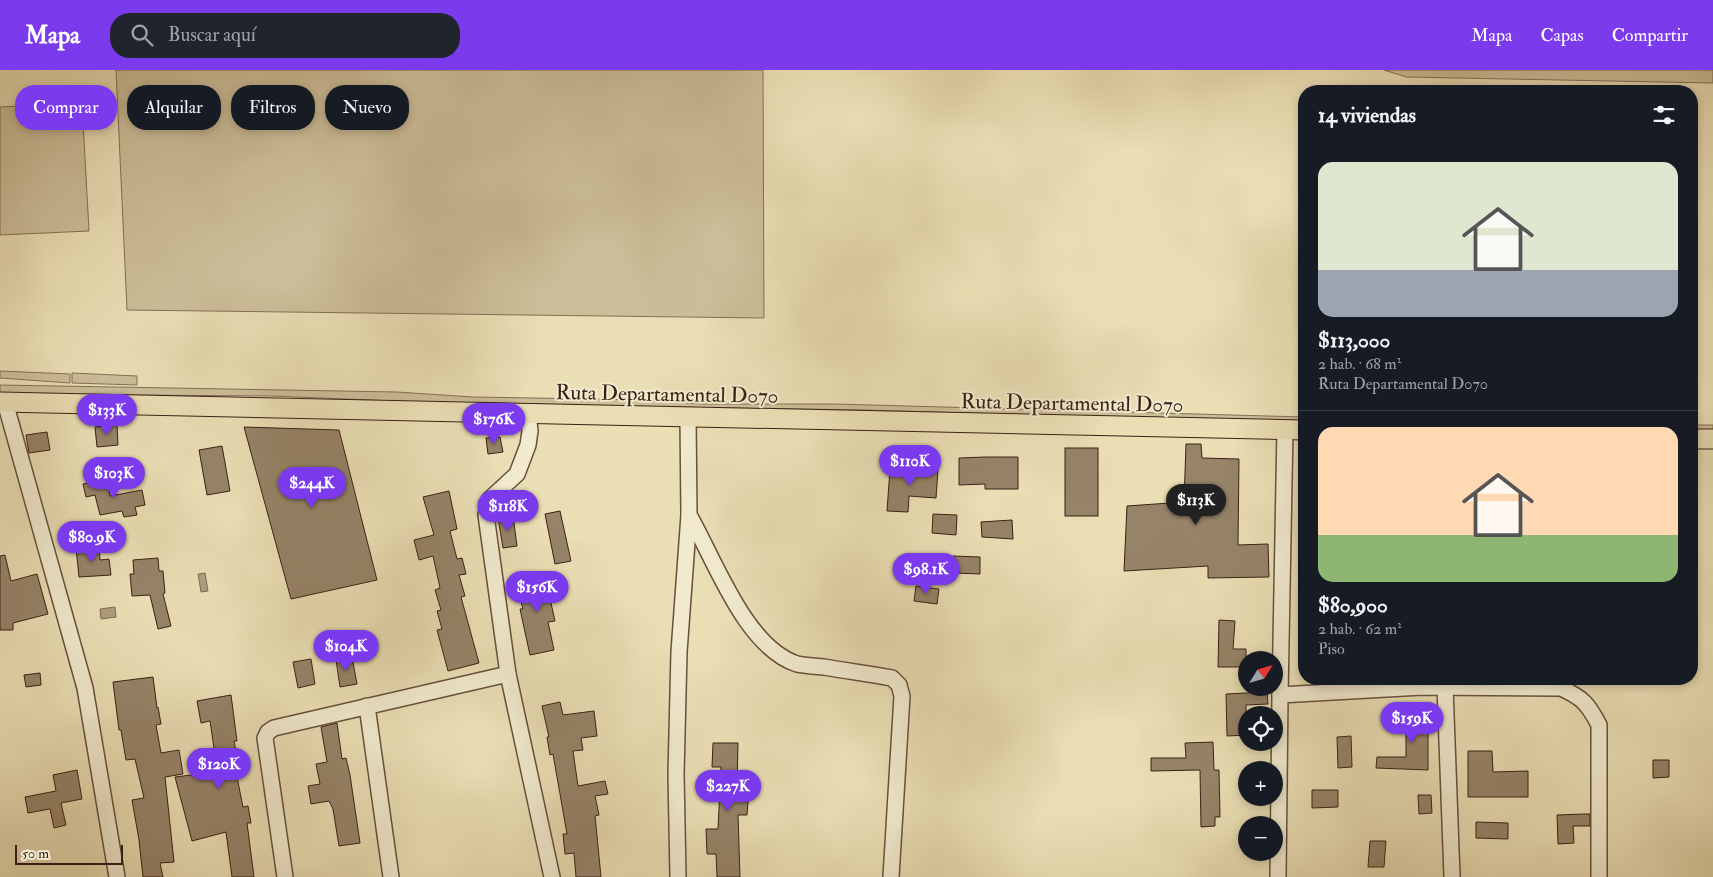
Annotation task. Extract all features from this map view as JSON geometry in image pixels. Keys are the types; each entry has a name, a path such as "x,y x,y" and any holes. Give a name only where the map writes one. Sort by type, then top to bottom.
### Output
{"main road":[{"name":"Ruta Departamental D070","path":"2,402 1295,430"},
{"path":"1698,439 1713,440"}],"street":[{"path":"2,402 85,688 117,877"},
{"path":"528,413 530,432 528,445 517,474 490,499 486,515 508,674 552,877"},
{"path":"678,877 676,774 679,652 689,515 688,417"},
{"path":"1282,651 1295,430"},
{"path":"689,515 730,594 757,635 775,653 798,664 892,678 899,686 902,696 891,877"},
{"path":"285,877 265,738 268,732 274,728 508,674"},
{"path":"1283,695 1445,687 1562,688 1577,695 1590,707 1599,725 1599,877"},
{"path":"1445,687 1452,877"},
{"path":"1278,877 1280,696"},
{"path":"366,706 392,877"}],"shaded area":[{"path":"116,70 763,70 764,318 127,310"},
{"path":"1384,70 1713,70 1713,83 1406,77"},
{"path":"15,106 15,130 83,130 89,231 0,235 0,107"},
{"path":"0,371 70,374 70,383 0,378"},
{"path":"72,373 137,376 137,385 72,383"},
{"path":"0,385 397,392 473,397 652,400 700,404 835,404 1298,417 1298,423 866,410 466,404 273,396 0,394"},
{"path":"1698,425 1713,425 1713,432 1698,431"},
{"path":"205,573 208,591 201,592 198,574"},
{"path":"115,607 116,617 101,619 100,609"}],"building":[{"path":"117,425 118,445 97,447 95,427"},
{"path":"244,427 339,430 377,580 291,599"},
{"path":"47,432 50,450 29,453 26,435"},
{"path":"500,437 503,452 488,454 486,438"},
{"path":"1186,444 1201,444 1202,458 1239,459 1238,545 1268,544 1269,577 1208,578 1208,566 1124,571 1127,506 1184,502"},
{"path":"222,446 230,491 207,495 199,450"},
{"path":"1065,448 1098,448 1098,516 1065,516"},
{"path":"1018,457 1018,489 985,489 985,484 959,485 959,458"},
{"path":"914,468 938,470 936,498 909,496 908,512 887,511 890,469 914,471"},
{"path":"107,479 110,496 142,490 145,505 135,507 137,515 124,517 122,511 100,515 95,495 86,497 83,484"},
{"path":"449,491 457,529 450,531 457,559 462,558 466,574 459,575 465,596 461,597 479,663 448,671 437,630 442,629 437,611 441,610 435,590 440,588 433,556 419,560 414,540 434,535 423,497"},
{"path":"560,511 571,561 555,564 545,514"},
{"path":"933,514 957,515 956,535 932,533"},
{"path":"513,516 517,546 503,548 498,518"},
{"path":"1012,520 1013,539 982,537 981,522"},
{"path":"99,547 100,560 109,559 111,575 79,577 76,548"},
{"path":"5,555 11,581 37,574 48,614 13,623 13,630 0,630 0,556"},
{"path":"953,556 980,557 980,574 953,573"},
{"path":"158,558 159,571 163,571 165,593 163,594 171,626 158,629 150,595 132,596 130,574 134,574 133,560"},
{"path":"546,574 555,621 548,622 554,650 530,655 520,609 523,609 515,581"},
{"path":"916,586 939,589 937,604 914,601"},
{"path":"1219,620 1235,621 1233,649 1246,649 1246,651 1238,651 1238,667 1218,667"},
{"path":"352,657 357,684 340,687 336,660"},
{"path":"311,659 315,684 298,688 293,662"},
{"path":"40,673 41,685 26,687 24,675"},
{"path":"153,677 161,724 156,725 161,753 179,750 183,774 165,777 174,862 160,863 163,877 143,877 132,800 144,798 135,759 126,760 121,730 119,730 113,682"},
{"path":"1226,694 1267,696 1268,704 1238,706 1238,735 1227,736"},
{"path":"231,695 237,741 234,741 239,766 235,767 243,807 248,806 251,823 247,823 254,877 232,877 226,832 192,841 175,777 216,772 210,721 201,723 197,701"},
{"path":"560,702 563,715 594,711 597,736 581,738 583,750 573,751 578,786 605,781 608,794 595,796 599,815 595,816 601,877 576,877 574,853 565,854 563,834 567,834 553,754 550,755 547,737 549,737 542,706"},
{"path":"1406,709 1428,709 1428,770 1376,768 1377,757 1406,757"},
{"path":"337,723 342,759 346,758 350,775 360,843 339,846 333,809 329,801 311,804 308,786 320,784 316,764 327,762 321,727"},
{"path":"1351,736 1352,767 1338,768 1337,737"},
{"path":"1213,742 1214,770 1219,770 1220,817 1215,817 1215,826 1201,827 1200,770 1151,771 1151,758 1186,758 1185,743"},
{"path":"713,743 738,743 737,788 749,789 747,815 738,815 740,877 717,877 716,854 707,854 706,829 718,829 721,767 712,767"},
{"path":"1468,751 1492,751 1493,772 1528,771 1528,797 1468,797"},
{"path":"1653,760 1669,760 1669,777 1653,778"},
{"path":"77,770 82,799 61,803 66,825 54,828 50,809 28,813 25,797 56,791 53,775"},
{"path":"1312,790 1338,790 1338,807 1312,808"},
{"path":"1418,795 1431,795 1432,813 1419,814"},
{"path":"1590,814 1590,826 1573,826 1574,843 1558,844 1557,815"},
{"path":"1476,822 1508,823 1508,839 1476,838"},
{"path":"1370,841 1386,841 1384,867 1368,867"}]}
